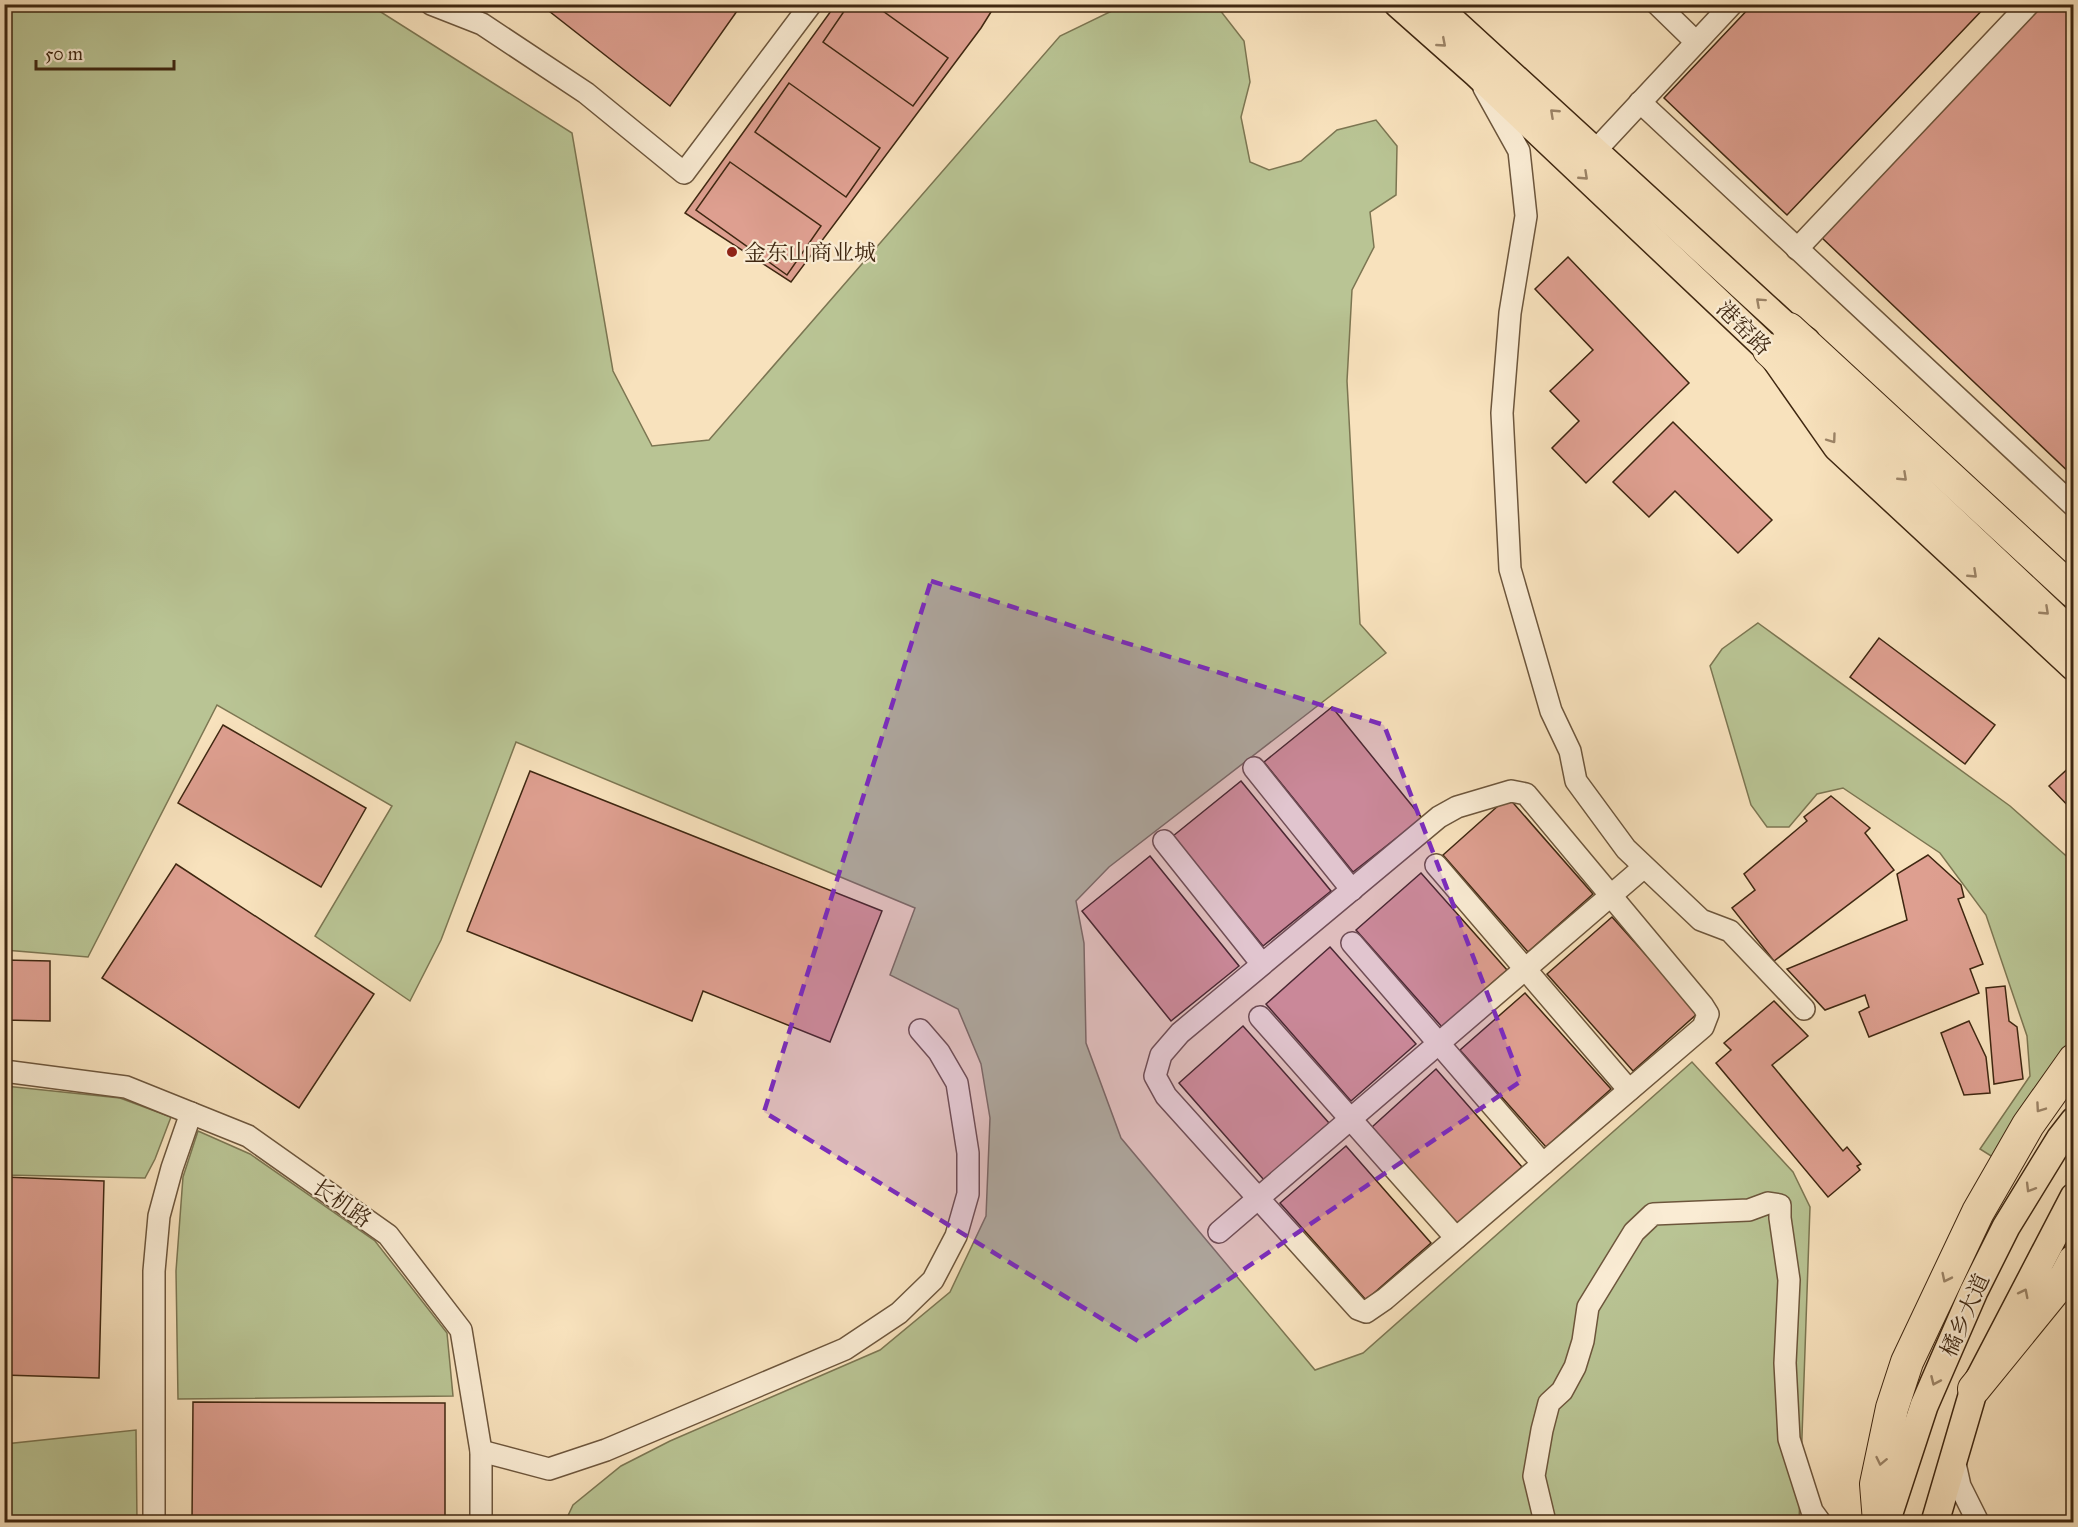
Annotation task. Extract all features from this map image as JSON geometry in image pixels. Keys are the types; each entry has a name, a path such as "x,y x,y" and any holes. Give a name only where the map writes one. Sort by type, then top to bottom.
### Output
{"highway":[{"path":"1779,340 2073,591"},
{"path":"1779,340 2073,638"},
{"path":"1879,1522 1876,1484 1892,1408 1907,1362 1978,1212 2028,1125 2073,1060"},
{"path":"1974,1389 2066,1276 2073,1261"}],"main road":[{"name":"港窑路","path":"1398,4 1779,340 1890,402 2073,573"},
{"name":"港窑路","path":"1434,4 1594,151 1779,340 1837,447 2073,667"},
{"name":"橘乡大道","path":"1886,1522 1924,1406 1974,1291 2006,1227 2060,1138 2073,1121"},
{"name":"橘乡大道","path":"1935,1522 1974,1389 2073,1197"}],"street":[{"path":"431,4 482,24 586,93 684,173 811,4"},
{"path":"1657,4 1696,42"},
{"path":"1594,151 1732,4"},
{"path":"1797,249 2029,4"},
{"path":"1477,74 1519,151 1526,216 1510,313 1502,413 1510,569 1551,711 1570,751 1576,781 1626,849 1701,920 1730,931 1804,1009"},
{"path":"1640,102 2073,506"},
{"path":"1254,768 1352,890"},
{"path":"1511,790 1526,794 1611,896 1708,1014 1703,1027 1366,1312 1359,1309 1166,1096 1155,1076 1161,1054 1180,1033 1439,817 1458,807 1511,790"},
{"path":"1164,841 1262,964"},
{"path":"1436,865 1629,1090"},
{"path":"1219,1232 1644,867"},
{"path":"1352,943 1542,1164"},
{"path":"1260,1017 1456,1238"},
{"path":"481,1451 549,1469 606,1450 845,1349 899,1314 933,1280 956,1236 968,1194 968,1153 957,1083 939,1052 920,1030"},
{"name":"长机路","path":"4,1071 126,1087 248,1136 388,1235 461,1330 481,1451 481,1522"},
{"path":"154,1522 154,1271 159,1216 172,1168 191,1113"},
{"path":"1545,1522 1534,1476 1549,1403 1562,1391 1575,1367 1588,1307 1634,1232 1653,1214 1749,1210 1768,1203 1780,1205 1789,1280 1785,1363 1788,1439 1812,1511 1820,1522"},
{"path":"1954,1459 1960,1486 1978,1522"}],"highlighted area":[{"path":"931,581 1384,725 1521,1081 1138,1341 764,1112"}],"green space":[{"path":"346,4 373,7 572,133 613,371 652,446 709,440 1060,36 1124,5 1216,5 1244,41 1250,82 1241,117 1250,162 1269,170 1301,161 1337,130 1376,120 1397,146 1396,195 1370,212 1374,247 1352,290 1347,381 1360,624 1386,653 1109,867 1076,901 1084,943 1086,1043 1121,1138 1315,1370 1363,1353 1692,1062 1793,1172 1810,1207 1799,1522 565,1522 573,1505 621,1466 670,1441 880,1350 950,1292 986,1216 990,1118 981,1064 958,1009 890,975 915,908 516,742 441,940 410,1001 315,936 392,806 217,705 88,957 5,950 4,5"},
{"path":"1758,623 2010,806 2073,862 2073,1049 1999,1161 1980,1149 2030,1076 2027,1036 1986,915 1940,853 1843,788 1817,794 1789,827 1767,827 1751,805 1710,666 1722,649"},
{"path":"5,1086 120,1098 171,1117 145,1178 5,1175"},
{"path":"198,1131 250,1154 375,1241 447,1333 453,1396 178,1399 176,1271 183,1177"},
{"path":"136,1430 137,1522 5,1522 5,1444"}],"building":[{"path":"540,4 742,4 670,106"},
{"path":"836,4 996,4 981,28 791,282 685,213"},
{"path":"849,4 873,4 948,58 913,106 823,42"},
{"path":"1753,4 1988,4 1787,215 1664,98"},
{"path":"2040,4 2061,4 2074,16 2074,477 1820,236"},
{"path":"789,83 880,148 846,197 755,132"},
{"path":"730,162 821,226 787,275 696,210"},
{"path":"1568,257 1689,383 1586,483 1552,448 1579,421 1550,391 1593,350 1535,289"},
{"path":"1673,422 1772,520 1738,553 1675,491 1649,517 1613,482"},
{"path":"1879,638 1995,725 1965,764 1850,677"},
{"path":"1332,707 1422,818 1353,872 1264,762"},
{"path":"223,725 366,808 321,887 178,803"},
{"path":"2074,763 2074,812 2049,786"},
{"path":"530,771 882,911 830,1042 703,991 692,1021 467,931"},
{"path":"1241,781 1331,891 1263,946 1173,836"},
{"path":"1831,796 1870,828 1865,833 1894,870 1774,961 1732,908 1755,890 1744,874 1807,821 1804,817"},
{"path":"1508,797 1593,894 1528,952 1443,855"},
{"path":"1928,855 1961,885 1964,897 1958,899 1983,964 1970,969 1979,993 1869,1037 1859,1012 1869,1007 1865,995 1825,1010 1787,969 1907,920 1897,874"},
{"path":"1150,856 1239,966 1171,1021 1082,911"},
{"path":"176,864 374,994 299,1108 102,978"},
{"path":"1421,873 1507,970 1442,1027 1356,930"},
{"path":"1612,917 1698,1013 1633,1071 1547,974"},
{"path":"1330,947 1416,1044 1351,1101 1266,1004"},
{"path":"4,960 50,961 50,1021 4,1020"},
{"path":"2005,986 2009,1021 2017,1027 2023,1079 1994,1084 1986,988"},
{"path":"1525,993 1611,1089 1546,1147 1460,1050"},
{"path":"1774,1001 1808,1036 1772,1065 1843,1151 1847,1147 1861,1164 1857,1166 1860,1170 1828,1197 1716,1063 1731,1050 1724,1043"},
{"path":"1969,1021 1986,1057 1990,1093 1964,1095 1941,1033"},
{"path":"1243,1026 1329,1123 1264,1180 1179,1083"},
{"path":"1436,1069 1522,1167 1457,1224 1372,1127"},
{"path":"1346,1146 1431,1243 1366,1300 1280,1203"},
{"path":"4,1177 104,1181 99,1378 4,1375"},
{"path":"193,1402 445,1403 445,1522 192,1522"}],"place":[{"name":"金东山商业城","path":"732,252"}]}
